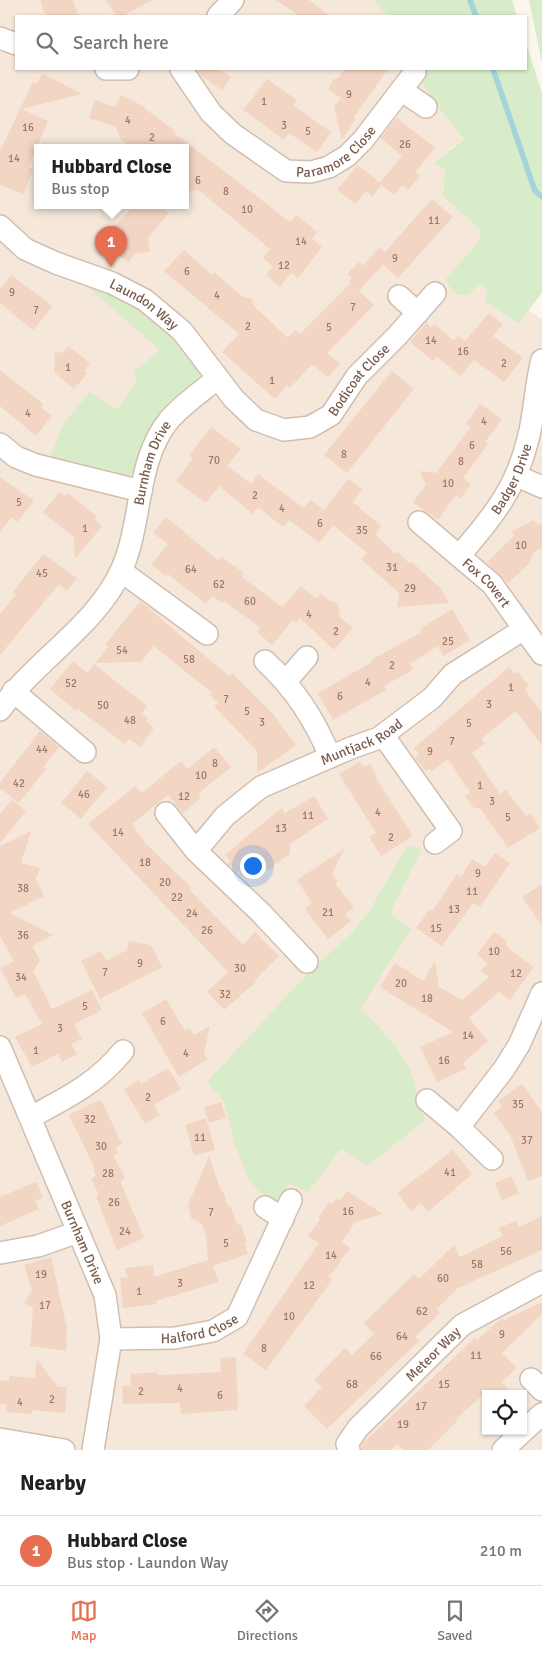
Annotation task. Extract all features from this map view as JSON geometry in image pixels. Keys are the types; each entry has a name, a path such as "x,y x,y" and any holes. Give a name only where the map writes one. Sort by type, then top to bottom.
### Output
{"street":[{"path":"219,15 233,0"},
{"path":"0,38 15,44"},
{"name":"Paramore Close","path":"182,70 211,113 234,134 286,172 311,172 329,168 347,156 363,140 415,72"},
{"path":"401,90 426,107"},
{"name":"Laundon Way","path":"0,226 25,249 56,263 112,283 145,300 182,331 218,378"},
{"name":"Bodicoat Close","path":"218,378 234,399 256,420 284,430 310,427 331,415 357,376 436,293"},
{"path":"399,296 418,313"},
{"name":"Badger Drive","path":"459,556 499,507 517,476 529,438 542,360"},
{"name":"Burnham Drive","path":"0,710 13,691 101,602 121,571 135,527 141,491 154,448 169,421 218,378"},
{"path":"0,444 16,458 36,465 141,491"},
{"path":"517,476 542,487"},
{"name":"Fox Covert","path":"420,522 492,584 542,654"},
{"path":"121,571 207,634"},
{"name":"Muntjack Road","path":"196,851 225,816 262,787 383,735 432,698 453,674 524,629"},
{"path":"286,681 307,657"},
{"path":"266,661 286,681 307,710 320,733 330,757"},
{"path":"13,691 85,752"},
{"path":"383,735 451,831 435,843"},
{"path":"166,813 196,851 261,913 307,962"},
{"path":"459,1127 504,1069 519,1045 542,993"},
{"name":"Burnham Drive","path":"0,1047 105,1295 111,1339 93,1450"},
{"path":"31,1117 106,1072 123,1051"},
{"path":"427,1100 459,1127 492,1159"},
{"name":"Halford Close","path":"111,1339 184,1336 214,1331 237,1317 287,1210 265,1207"},
{"path":"0,1253 38,1246 78,1232"},
{"name":"Meteor Way","path":"349,1450 346,1444 358,1428 462,1325 542,1282"},
{"path":"503,1450 542,1414"},
{"path":"0,1440 64,1450"}],"shaded area":[{"path":"0,0 373,0 387,15 15,15 15,70 425,70 422,81 433,101 464,139 435,163 445,170 443,196 480,230 480,240 469,295 479,284 487,289 518,323 528,310 542,319 542,1450 0,1450"}],"green space":[{"path":"373,0 512,0 517,15 387,15"},
{"path":"529,0 542,0 542,64"},
{"path":"527,46 542,93 542,293 518,324 485,301 487,289 479,284 469,295 455,294 445,280 480,240 480,230 443,196 445,170 434,163 464,139 433,101 421,80 425,70 527,70"},
{"path":"84,273 145,300 218,378 187,403 141,491 46,467 64,423 90,392 116,410 137,382 134,372 160,350 89,288"},
{"path":"407,846 422,849 390,913 411,929 360,1009 383,1032 403,1057 412,1076 419,1103 426,1120 367,1166 341,1149 308,1192 289,1183 279,1205 259,1192 247,1176 234,1141 223,1100 207,1082 308,973 352,933 370,910"}],"building":[{"path":"40,0 73,0 78,15 46,15"},
{"path":"106,0 152,0 125,15 115,15"},
{"path":"276,0 309,0 329,15 298,15"},
{"path":"197,70 220,70 231,77 222,90 200,75"},
{"path":"344,70 387,70 354,117 356,119 342,140 333,103 336,105 341,98 328,89 334,79 338,78"},
{"path":"42,73 82,94 22,109 48,121 38,144 34,144 34,153 28,167 33,169 24,194 0,185 0,151 33,82 37,84"},
{"path":"267,79 297,100 293,105 331,132 317,152 289,133 284,140 243,110"},
{"path":"121,95 145,107 189,144 128,144 120,139 116,127 89,118 95,100 115,107"},
{"path":"397,118 435,148 415,172 420,176 408,190 402,185 394,195 381,185 372,197 366,191 355,204 337,190 358,165 380,183 402,156 380,138"},
{"path":"189,144 290,222 296,215 317,232 312,239 322,247 298,278 291,273 280,287 266,275 273,267 263,258 270,249 197,190 189,191"},
{"path":"432,199 453,217 398,278 383,265 359,290 349,281 352,278 347,274 359,262 363,266 380,247 385,252"},
{"path":"130,209 164,209 169,213 148,238 150,251 134,254 129,262 118,255 114,261 98,251 115,223 117,225"},
{"path":"184,250 212,275 214,272 243,297 252,299 253,305 288,338 295,330 300,334 351,283 374,305 327,353 340,364 328,377 312,364 290,388 287,385 275,399 222,352 239,334 164,271"},
{"path":"11,275 53,306 33,330 0,303 0,289"},
{"path":"489,313 503,324 493,336 523,358 504,382 474,360 461,376 437,357 433,361 410,342 426,323 431,327 434,324 454,341 458,336 465,341"},
{"path":"68,346 90,363 84,371 87,374 74,389 54,372 55,353 63,352"},
{"path":"0,370 43,404 41,407 52,416 36,436 0,406"},
{"path":"392,371 414,389 347,473 324,455"},
{"path":"480,404 502,419 485,442 488,444 463,478 471,484 461,498 456,495 438,520 413,502 426,485 420,471 436,473 471,427 466,424"},
{"path":"211,427 241,449 227,466 251,484 258,474 304,508 311,500 324,510 348,479 362,489 353,502 381,526 375,534 396,554 398,552 410,564 412,562 440,588 449,603 397,607 399,593 361,559 367,553 333,525 319,543 289,520 283,527 258,507 253,514 219,486 206,503 176,481 193,458 189,455"},
{"path":"0,477 34,501 17,522 12,517 0,532"},
{"path":"60,492 65,496 68,493 97,517 95,520 102,526 75,559 74,537 43,512"},
{"path":"166,517 219,561 222,557 244,573 242,577 282,607 301,586 316,599 321,593 329,601 333,601 338,605 340,617 353,628 334,650 300,618 296,623 293,620 272,645 257,632 261,628 224,601 222,603 212,596 206,604 168,574 166,576 151,565 168,544 153,533"},
{"path":"534,520 537,525 542,522 542,548 534,552 529,564 508,583 487,562 514,536 512,531"},
{"path":"43,554 77,578 67,591 59,584 0,655 0,614 16,595 13,592"},
{"path":"140,601 229,676 232,673 274,715 296,745 257,773 257,751 214,706 218,703 210,695 212,693 154,646 141,662 95,663 108,647 105,645"},
{"path":"452,609 470,640 444,656 438,646 410,664 413,670 384,686 386,690 333,720 318,693 372,662 371,660 422,632 420,629"},
{"path":"73,661 87,673 94,664 147,706 142,713 148,718 146,721 154,728 140,747 129,739 125,744 78,709 76,711 50,689"},
{"path":"509,667 515,674 518,672 529,686 525,688 527,693 542,713 542,746 516,711 481,739 485,743 472,753 500,794 506,790 526,816 531,814 540,828 508,848 480,808 474,808 465,796 470,792 448,759 432,771 430,769 426,771 415,758 419,755 414,748"},
{"path":"40,731 59,747 43,767 46,769 19,803 0,788 0,783"},
{"path":"214,747 231,767 198,794 201,798 183,813 168,795 132,824 146,844 191,887 189,889 243,945 255,932 279,956 255,980 256,982 224,1010 207,992 228,972 88,824 135,786 142,793 181,761 188,769"},
{"path":"359,762 365,767 370,764 376,778 413,836 381,856 369,837 376,833 339,774"},
{"path":"87,771 107,787 81,819 61,803"},
{"path":"314,796 328,819 290,844 290,854 268,870 262,862 244,877 228,864 230,861 225,855 282,808 285,813"},
{"path":"12,800 26,811 0,843 0,814"},
{"path":"31,831 21,863 40,868 36,879 44,896 10,913 53,935 32,946 40,960 33,971 52,1009 92,990 102,1010 74,1024 82,1039 71,1044 77,1054 62,1062 58,1054 32,1067 15,1037 42,1024 25,994 16,998 0,968 14,961 0,936 0,846"},
{"path":"344,849 332,874 338,882 335,884 354,907 345,914 351,921 328,939 305,909 312,903 297,880"},
{"path":"495,853 510,863 480,907 473,903 442,946 416,928 430,909 432,911 457,874 461,877 472,859 485,867"},
{"path":"542,884 542,926 522,897"},
{"path":"494,932 507,941 505,944 511,950 534,967 510,1000 499,992 469,1018 488,1041 463,1063 466,1069 437,1082 420,1047 453,1032 380,987 395,963 423,981 435,961 439,987 462,1000 489,977 481,971 487,963 477,954"},
{"path":"129,941 151,945 162,967 100,999 81,961 101,951 106,961 127,950"},
{"path":"166,999 185,1031 190,1028 194,1035 210,1026 204,1053 208,1059 179,1077 142,1013"},
{"path":"168,1068 181,1089 154,1105 160,1115 145,1124 124,1089 139,1080 141,1084"},
{"path":"522,1084 542,1112 542,1176 528,1181 510,1135 494,1113 502,1107 498,1101"},
{"path":"99,1100 102,1102 122,1144 115,1147 118,1153 113,1155 125,1178 120,1181 144,1238 117,1250 96,1196 99,1195 91,1179 96,1176 93,1170 95,1169 69,1115"},
{"path":"221,1102 226,1118 209,1123 204,1107"},
{"path":"206,1118 215,1150 194,1156 185,1125"},
{"path":"453,1150 472,1174 428,1212 421,1203 411,1211 397,1193"},
{"path":"209,1156 228,1206 230,1205 237,1225 241,1224 247,1242 244,1243 248,1254 213,1266 219,1282 156,1301 157,1304 123,1308 120,1278 128,1277 124,1268 153,1265 154,1277 208,1260 206,1237 202,1224 191,1218 188,1205"},
{"path":"511,1176 519,1193 502,1200 495,1183"},
{"path":"36,1182 43,1197 35,1201 39,1209 0,1226 0,1197"},
{"path":"347,1191 383,1214 355,1222 342,1242 350,1248 329,1277 332,1280 266,1370 243,1354 319,1243 308,1236 320,1219 318,1218 329,1202 332,1204 336,1198 340,1201"},
{"path":"542,1216 542,1250 458,1288 437,1309 440,1313 415,1337 419,1341 327,1429 304,1406 322,1387 314,1380 345,1348 352,1355 374,1334 364,1323 414,1274 419,1279 454,1245 460,1257 503,1236 498,1228 516,1221 519,1227"},
{"path":"51,1257 67,1328 66,1351 30,1346 33,1308 24,1303 32,1290 24,1265"},
{"path":"542,1302 542,1314 502,1353 517,1368 502,1382 509,1390 482,1390 482,1396 456,1419 458,1420 428,1450 403,1450 397,1444 391,1450 361,1450 363,1443 475,1338 477,1340 502,1318 504,1320"},
{"path":"236,1357 238,1410 181,1414 180,1403 123,1404 122,1386 131,1385 130,1374 157,1372 158,1375 221,1372 220,1358"},
{"path":"37,1359 58,1387 67,1387 65,1413 32,1410 32,1414 6,1412 7,1405 0,1404 0,1380 9,1381 9,1376 35,1378"}],"waterway":[{"path":"470,0 476,15"},
{"path":"493,70 535,191 542,197"}],"place":[{"name":"Hubbard Close","path":"111,267"}]}
